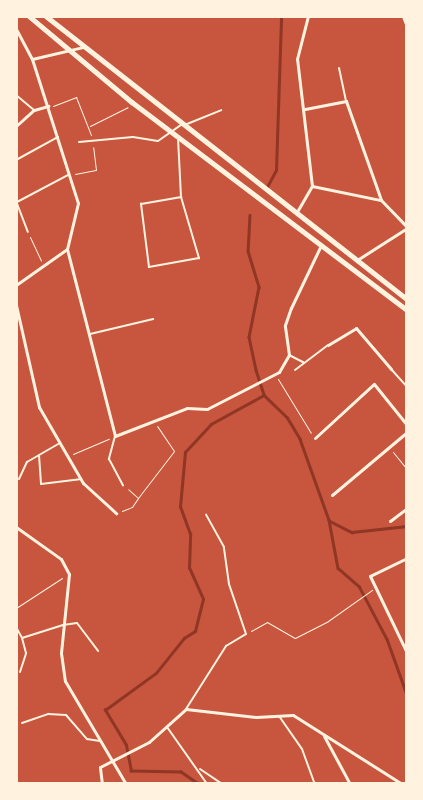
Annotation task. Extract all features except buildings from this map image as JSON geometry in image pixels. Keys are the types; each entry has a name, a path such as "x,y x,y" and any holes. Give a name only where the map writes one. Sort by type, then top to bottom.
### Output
{"main road":[{"path":"28,16 132,102 407,310"},
{"path":"46,16 182,124 298,210 407,299"},
{"path":"404,16 407,24"}],"street":[{"path":"298,210 312,186 305,109 297,59 308,16"},
{"path":"16,29 32,60 78,203 67,249 87,334 115,436 153,419 187,408 207,409 276,374 289,355 286,325 321,245"},
{"path":"32,60 71,52 83,47"},
{"path":"305,109 346,101 381,200 407,228 357,260"},
{"path":"16,126 34,110 48,106"},
{"path":"312,186 381,200"},
{"path":"16,285 67,249"},
{"path":"16,305 39,407 80,479 92,496 116,513"},
{"path":"328,345 356,328 391,369"},
{"path":"315,438 374,384 407,425"},
{"path":"332,495 407,432"},
{"path":"390,521 407,508"},
{"path":"16,527 61,559 69,574 64,626 65,681 126,784"},
{"path":"407,558 370,576 407,653"},
{"path":"102,784 100,767 111,758 134,749 167,727 186,709 256,717 278,715 302,718 324,736 402,784"},
{"path":"324,736 350,784"}],"lane":[{"path":"339,68 346,101"},
{"path":"16,95 34,110"},
{"path":"79,142 133,137 158,141 182,124 195,124 220,110"},
{"path":"16,160 58,136"},
{"path":"178,136 181,197 199,258 149,267 141,204 181,197"},
{"path":"28,232 17,201 70,174"},
{"path":"87,334 153,319"},
{"path":"295,370 303,362 328,345"},
{"path":"289,355 303,362"},
{"path":"391,369 407,387"},
{"path":"115,436 109,459 124,485"},
{"path":"19,479 27,462 60,442"},
{"path":"39,455 41,484 80,479"},
{"path":"186,709 226,646 246,634 229,584 224,547 206,515"},
{"path":"22,638 77,623 98,651"},
{"path":"16,627 22,638 26,653 20,672"},
{"path":"22,724 48,714 66,715 87,739 100,741"},
{"path":"278,715 302,749 315,784"},
{"path":"167,727 208,784"},
{"path":"198,768 222,784"}],"path":[{"path":"48,106 76,97 89,126 96,170 70,174"},
{"path":"89,126 122,114 132,102"},
{"path":"28,232 43,266"},
{"path":"276,374 295,414 315,438"},
{"path":"116,513 132,508 174,451 153,419"},
{"path":"68,456 115,436"},
{"path":"389,447 407,469"},
{"path":"124,485 138,498"},
{"path":"16,608 69,574"},
{"path":"246,634 267,622 294,638 350,606 368,592"}],"waterway":[{"path":"267,187 276,170 281,16"},
{"path":"250,215 248,251 259,287 249,337 264,395 287,417 300,439 329,520 338,568 359,586 387,639 407,695"},
{"path":"198,784 181,772 131,771 126,745 105,710 156,673 184,638 195,631 203,599 189,568 190,534 180,507 185,452 211,424 264,395"},
{"path":"330,521 352,532 407,526"}]}
